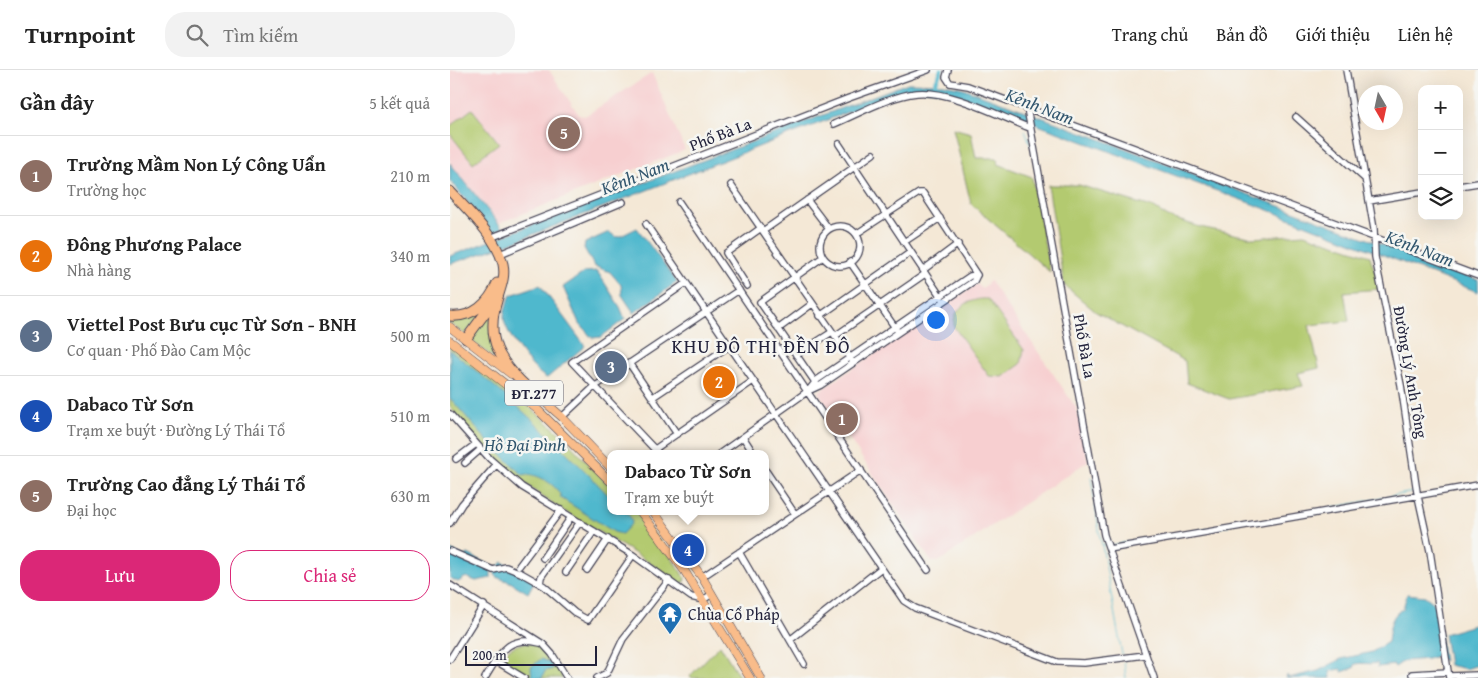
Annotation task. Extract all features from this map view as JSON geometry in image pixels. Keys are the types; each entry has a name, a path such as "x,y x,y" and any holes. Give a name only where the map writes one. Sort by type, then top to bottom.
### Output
{"highway":[{"path":"450,191 487,238 497,254 504,272 494,325 496,346 504,364 526,386"},
{"path":"450,197 487,238"},
{"path":"450,316 461,316 473,312 489,299 499,278 497,254"},
{"path":"466,339 499,294"}],"main road":[{"name":"ĐT.277","path":"450,327 526,386 562,417 607,464"},
{"name":"ĐT.277","path":"450,341 538,409 607,478"},
{"path":"644,515 669,548 703,600 750,678"},
{"path":"656,515 702,577 761,678"}],"street":[{"name":"Phố Bà La","path":"487,238 848,98 928,70"},
{"path":"948,70 946,77 950,83 968,86 1478,276"},
{"name":"Đường Lý Anh Tông","path":"1346,70 1369,201 1375,257 1401,385 1449,675"},
{"path":"834,124 884,102 919,93 951,98 1030,128"},
{"name":"Phố Bà La","path":"1027,108 1104,535 1154,678"},
{"path":"1296,117 1364,178"},
{"path":"840,144 885,215 942,298"},
{"path":"747,286 726,253 873,154"},
{"path":"1463,185 1478,183"},
{"path":"731,185 852,360"},
{"path":"724,450 942,298 974,281 977,275 923,193 919,193 856,234"},
{"path":"1369,201 1418,193"},
{"path":"807,200 830,229"},
{"path":"497,254 623,202"},
{"path":"679,202 928,570"},
{"path":"904,242 940,218"},
{"path":"646,224 898,595 916,608 1049,659 1074,663 1146,655"},
{"path":"842,226 856,234 859,240 859,251 850,262 837,266 823,257 821,241 830,229 842,226"},
{"path":"796,356 880,305 958,244"},
{"path":"820,316 911,252"},
{"path":"816,385 760,302 823,257"},
{"path":"850,262 896,330"},
{"path":"655,450 572,362 686,283"},
{"path":"562,417 594,386 739,290"},
{"path":"778,329 812,304"},
{"path":"653,398 728,346"},
{"path":"629,363 677,434"},
{"path":"659,450 677,434 753,382"},
{"path":"450,414 496,465 522,486 633,555 691,597 703,600 712,594"},
{"path":"450,428 457,422"},
{"path":"743,437 751,450"},
{"path":"456,459 476,444"},
{"path":"465,462 481,449"},
{"path":"450,523 462,504 496,465"},
{"path":"702,577 862,470"},
{"path":"769,475 795,514"},
{"path":"1108,549 1478,485"},
{"path":"519,566 560,510"},
{"path":"543,558 571,517"},
{"path":"540,584 541,577 580,522"},
{"path":"566,572 594,531"},
{"path":"587,570 608,539"},
{"path":"450,551 493,570 506,567 540,584 575,613 588,620 633,555"},
{"path":"739,552 804,664"},
{"path":"790,640 880,569"},
{"path":"597,678 609,675 623,639 669,580"},
{"path":"451,586 543,644 552,654 567,678"},
{"path":"450,660 484,606"},
{"path":"520,628 523,635 522,641"},
{"path":"485,678 509,645 522,641 543,644"},
{"path":"496,661 524,678"},
{"path":"1412,674 1478,675"}],"shaded area":[{"path":"450,70 549,70 579,115 585,116 652,73 685,150 499,223 450,162"},
{"path":"990,281 1077,409 1088,461 938,562 931,561 818,392 977,284 982,289"}],"green space":[{"path":"472,109 499,143 473,163 450,134 450,126"},
{"path":"953,128 971,133 976,158 997,158 998,164 1032,177 1050,272 971,204"},
{"path":"1048,185 1079,185 1154,208 1168,217 1200,227 1253,238 1304,234 1370,256 1380,289 1344,292 1349,321 1309,325 1319,368 1298,373 1303,386 1229,399 1187,383 1185,361 1096,312 1064,285"},
{"path":"981,299 988,299 1024,350 1021,364 1003,377 989,376 954,327 955,316 961,307"},
{"path":"490,303 465,334 450,324 450,318"},
{"path":"492,309 501,363 469,339"},
{"name":"Hồ Đại Đình","path":"450,344 508,388 556,430 607,483 607,515 638,515 662,544 685,578 684,583 679,583 634,553 556,506 526,484 473,435 450,407"},
{"path":"525,643 544,650 553,660 563,678 528,678 502,661 501,658 508,650"},
{"path":"720,645 740,678 692,678 690,676"}],"water":[{"name":"Kênh Nam","path":"908,83 944,84 963,88 1478,280 1478,292 1266,209 962,97 940,91 925,90 902,91 503,246 450,264 450,256"},
{"path":"450,163 502,228 494,234 450,181"},
{"path":"637,228 677,282 634,313 622,295 621,285 610,272 594,266 584,248 585,243 609,232 616,237"},
{"path":"597,271 620,307 625,319 601,337 592,338 579,323 563,287 585,272"},
{"path":"540,285 585,346 547,378 535,368 514,342 504,318 505,309 511,295"},
{"name":"Hồ Đại Đình","path":"450,350 533,420 607,494 607,515 628,515 632,523 622,534 614,532 561,498 560,493 551,484 540,477 528,474 523,475 491,445 450,398"},
{"path":"450,550 464,556 468,554 491,566 491,578 476,581 466,577 458,582 450,578"},
{"path":"502,562 535,580 528,593 510,582 496,577 494,570"},
{"path":"1407,594 1425,596 1435,604 1444,661 1437,656 1428,659 1404,661 1395,667 1394,665 1378,667 1377,663 1358,663 1355,664 1354,668 1342,672 1341,669 1330,671 1331,678 1289,678 1318,671 1341,659 1372,652 1388,642 1391,622 1395,615 1403,609"},
{"path":"1478,624 1478,665 1466,669 1449,665 1444,634"},
{"path":"541,659 551,663 553,669 545,671 542,678 532,678 531,667"}],"waterway":[{"path":"934,87 941,70"},
{"path":"1025,130 1031,146"},
{"path":"1091,477 1100,537 1102,545 1105,544"},
{"path":"1330,508 1413,492"},
{"path":"1111,545 1228,526"},
{"path":"1102,545 1122,654"},
{"path":"1124,662 1126,678"}],"place":[{"name":"Trường Cao đẳng Lý Thái Tổ","path":"564,133"},
{"name":"Viettel Post Bưu cục Từ Sơn - BNH","path":"611,367"},
{"name":"Đông Phương Palace","path":"719,382"},
{"name":"Trường Mầm Non Lý Công Uẩn","path":"842,419"},
{"name":"Dabaco Từ Sơn","path":"688,550"},
{"name":"Chùa Cổ Pháp","path":"670,635"}],"district":[{"name":"KHU ĐÔ THỊ ĐỀN ĐÔ","path":"761,346"}]}
